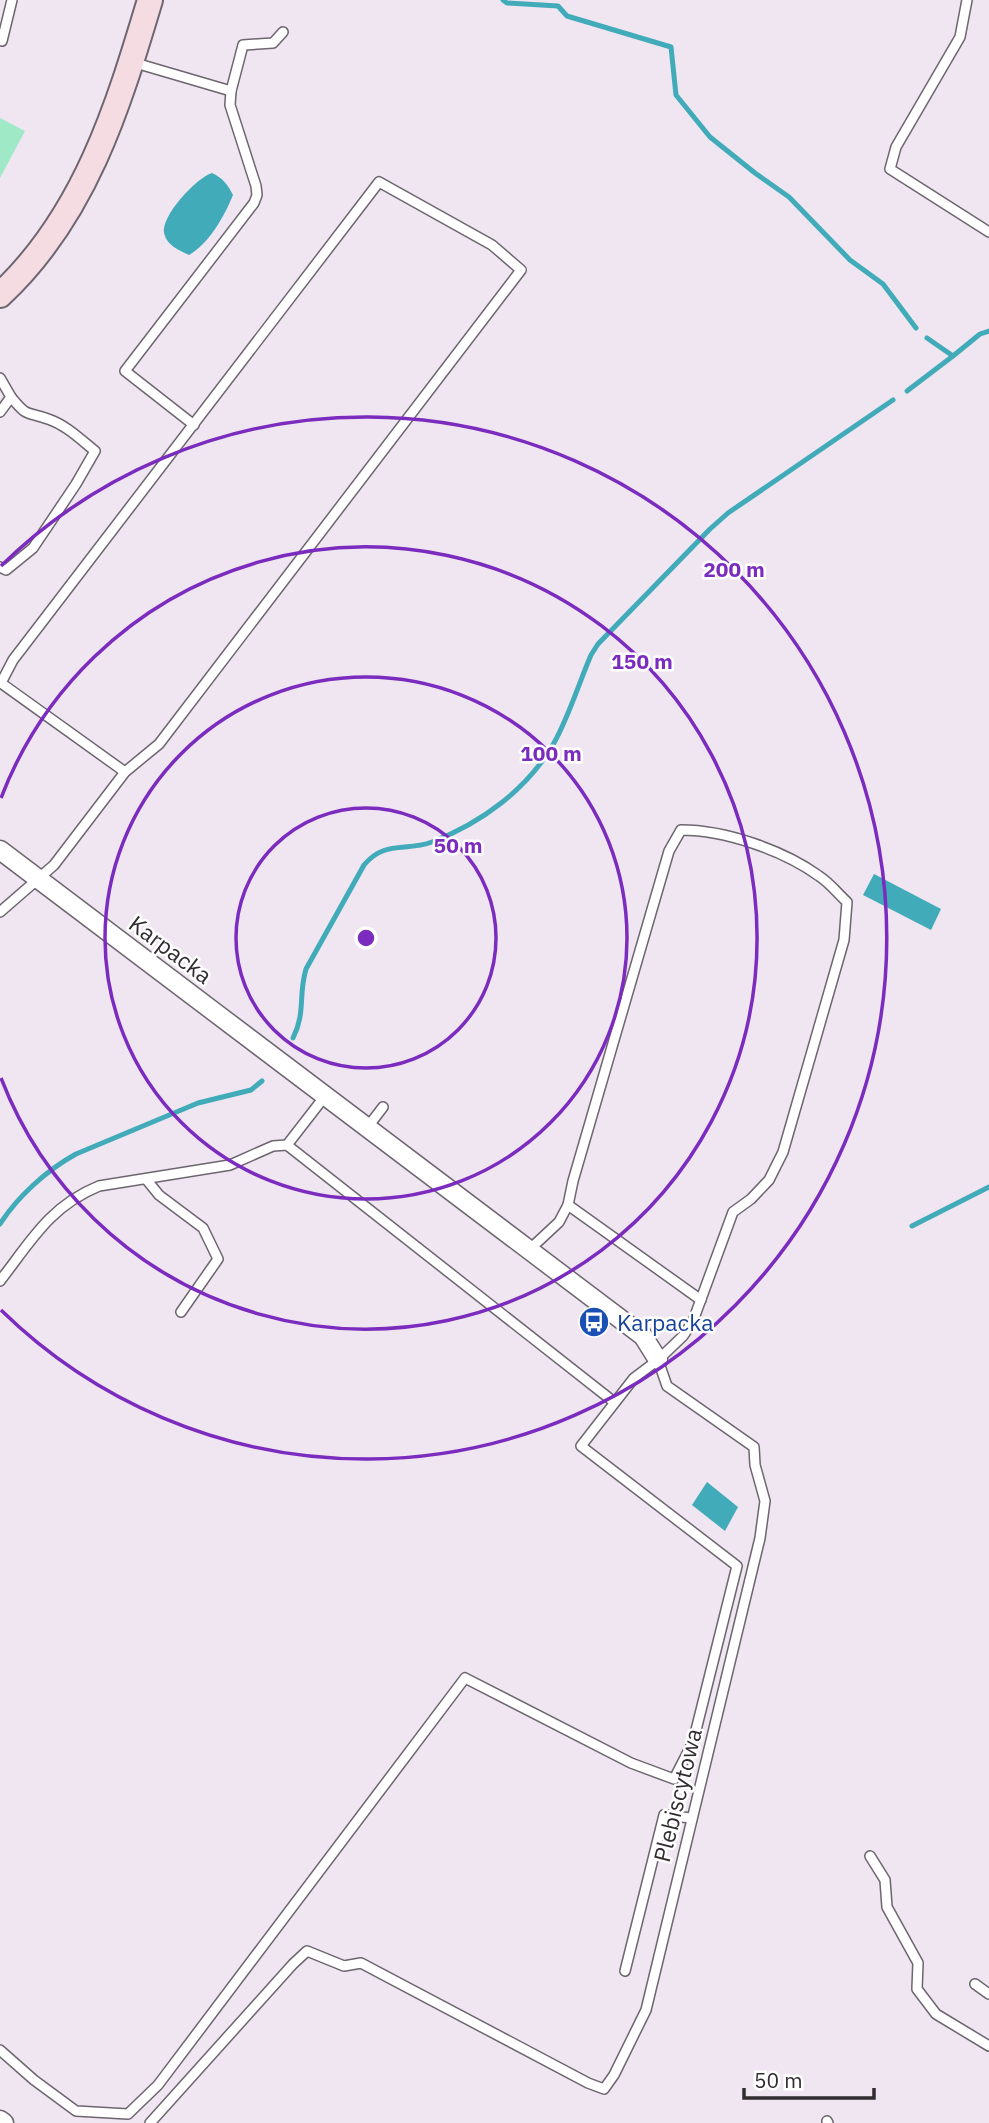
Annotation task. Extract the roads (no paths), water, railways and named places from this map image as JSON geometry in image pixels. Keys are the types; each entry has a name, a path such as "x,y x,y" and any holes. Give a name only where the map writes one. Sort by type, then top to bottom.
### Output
{"street":[{"path":"0,295 35,256 79,194 106,136 150,0"},
{"name":"Karpacka","path":"0,850 643,1336 658,1360"}],"lane":[{"path":"2,41 12,0"},
{"path":"967,0 960,37 895,147 890,169 989,232"},
{"path":"194,425 125,371 254,203 257,195 230,105 231,90 243,46 273,43 284,32"},
{"path":"131,62 231,90"},
{"path":"0,912 66,852 125,772 159,744 521,270 492,245 379,182 13,660 1,683 125,772"},
{"path":"0,378 24,414 48,419 73,432 94,451 76,484 33,548 6,570 0,567"},
{"path":"0,412 11,397"},
{"path":"0,2050 34,2080 76,2111 128,2114 158,2085 465,1678 631,1763 674,1779 693,1742 737,1566 581,1446 634,1378 658,1360 693,1321 733,1212 751,1199 769,1180 783,1152 844,940 847,902 820,876 775,851 702,830 681,830 670,851 662,877 572,1181 568,1205 559,1222 529,1251"},
{"path":"287,1145 325,1096"},
{"path":"367,1128 383,1107"},
{"path":"0,1281 56,1210 81,1193 99,1186 230,1165 273,1146 287,1145 614,1402"},
{"path":"146,1179 159,1195 203,1228 218,1259 181,1312"},
{"path":"568,1205 701,1300"},
{"name":"Karpacka","path":"658,1360 667,1386 754,1447 755,1465 765,1501"},
{"name":"Plebiscytowa","path":"150,2123 307,1951 344,1966 360,1963 588,2084 604,2089 614,2075 646,2010 760,1538 765,1501"},
{"path":"625,1971 664,1815 691,1818"},
{"path":"870,1856 885,1880 887,1907 918,1963 917,1989 936,2014 989,2046"},
{"path":"975,1984 989,1994"}],"water":[{"path":"212,173 225,182 233,195 210,236 189,255 168,241 164,233 165,226 181,198 197,182"},
{"path":"874,874 941,909 931,930 863,895"},
{"path":"707,1482 738,1507 725,1531 692,1505"}],"waterway":[{"path":"503,0 507,3 558,6 567,16 671,47 676,95 710,137 789,197 850,260 883,284 916,328"},
{"path":"927,338 953,356 980,334 989,331"},
{"path":"907,391 953,356"},
{"path":"293,1038 301,1012 306,969 364,865 372,857 388,849 422,845 450,834 485,815 516,790 543,760 554,743 598,644 728,513 893,400"},
{"path":"0,1224 34,1184 76,1154 198,1103 251,1090 262,1081"},
{"path":"912,1226 989,1187"}],"place":[{"name":"Karpacka","path":"594,1322"}]}
